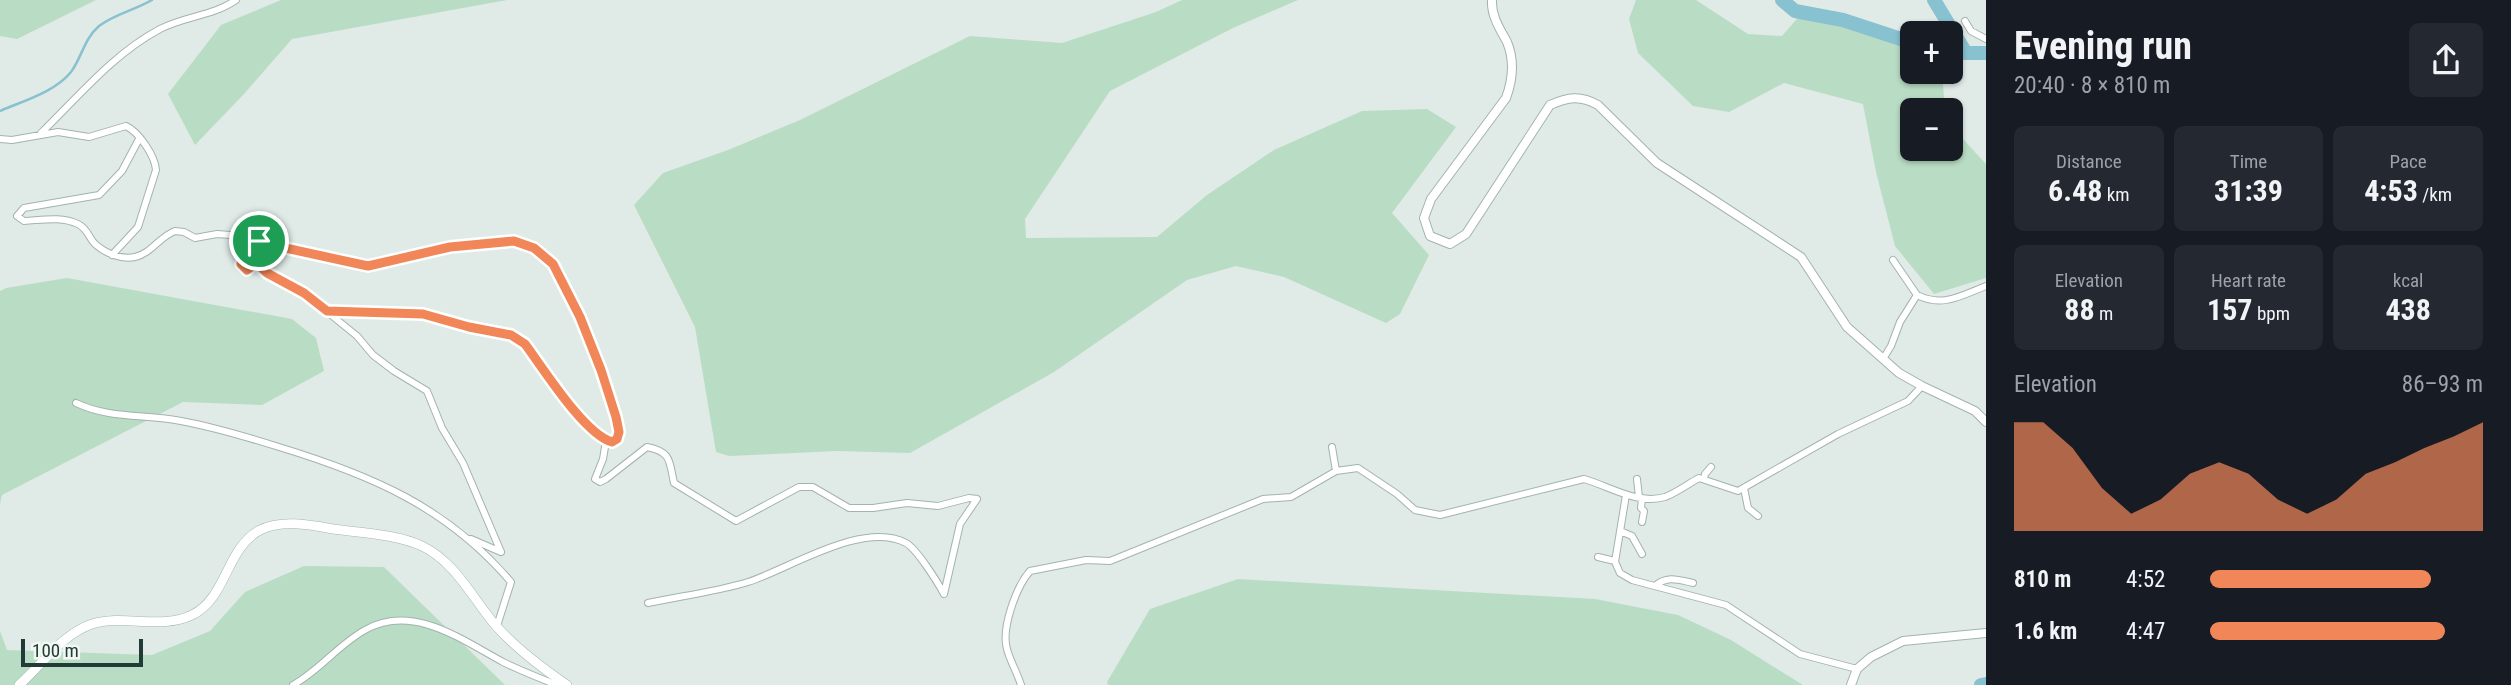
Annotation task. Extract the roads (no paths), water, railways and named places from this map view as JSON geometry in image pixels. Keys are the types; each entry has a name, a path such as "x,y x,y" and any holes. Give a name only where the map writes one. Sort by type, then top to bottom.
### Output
{"main road":[{"path":"19,685 76,631 93,624 120,620 170,621 189,616 205,607 219,590 245,542 260,531 276,525 305,524 393,538 422,546 446,563 469,588 497,626 524,652 567,685"}],"street":[{"path":"40,134 109,64 130,47 159,30 208,15 236,0"},
{"path":"1492,0 1499,30 1507,43 1513,63 1512,82 1506,98 1431,199 1424,218 1430,236 1450,244 1466,234 1550,105 1572,97 1588,100 1598,105 1657,163 1801,257 1847,327 1899,373 1986,415"},
{"path":"1965,21 1971,31 1986,39"},
{"path":"0,139 12,140 58,132 89,137 126,126 134,131 155,161 156,170 138,226 112,255"},
{"path":"139,139 122,171 99,195 24,208 17,216 24,221 56,219 80,225 94,243 112,255 125,258 143,254 175,231 195,238 217,234 247,237 267,244 368,266 450,247 514,241 534,248 553,264 563,281 601,370 619,432 617,439 612,442 606,440 590,429 525,344 511,335 423,314 327,311"},
{"path":"76,403 114,415 179,420 234,433 330,462 390,486 466,536 501,552 463,463 442,428 427,391 384,363 304,293 267,273 256,263 247,270 241,264 247,237"},
{"path":"1893,260 1917,295 1928,300 1957,299 1986,286"},
{"path":"1883,359 1900,322 1917,295"},
{"path":"1020,685 1005,645 1014,598 1019,585 1030,571 1086,561 1110,561 1263,499 1291,497 1336,471 1358,468 1397,494 1415,510 1429,514 1440,514 1584,479 1641,498 1665,497 1699,478 1738,491 1838,434 1908,401 1922,386"},
{"path":"1975,411 1986,422"},
{"path":"606,440 603,459 595,479 600,482 606,479 648,447 661,450 668,456 674,483 736,520 799,487 813,487 849,508 873,509 907,503 938,506 969,498 976,499 960,524 944,594 918,553 908,544 878,539 846,543 807,556 788,567 748,582 648,603"},
{"path":"1332,447 1336,471"},
{"path":"1704,479 1704,474 1711,467"},
{"path":"1637,479 1641,508 1644,511 1642,522"},
{"path":"1744,488 1748,508 1758,516"},
{"path":"1626,495 1615,561 1620,573 1632,580 1726,604 1801,654 1857,669"},
{"path":"1620,531 1632,537 1642,554"},
{"path":"466,536 511,582 497,626"},
{"path":"1598,557 1615,561"},
{"path":"1655,586 1661,580 1673,578 1693,583"},
{"path":"293,685 308,677 349,639 374,625 398,620 418,622 447,631 508,664 557,685"},
{"path":"1851,685 1857,669 1871,657 1903,641 1986,633"}],"waterway":[{"path":"0,111 56,85 71,72 99,26 152,0"},
{"path":"1782,0 1795,11 1843,20 1900,39"},
{"path":"1934,0 1966,53"},
{"path":"1963,53 1986,53"},
{"path":"1981,685 1986,684"}]}
